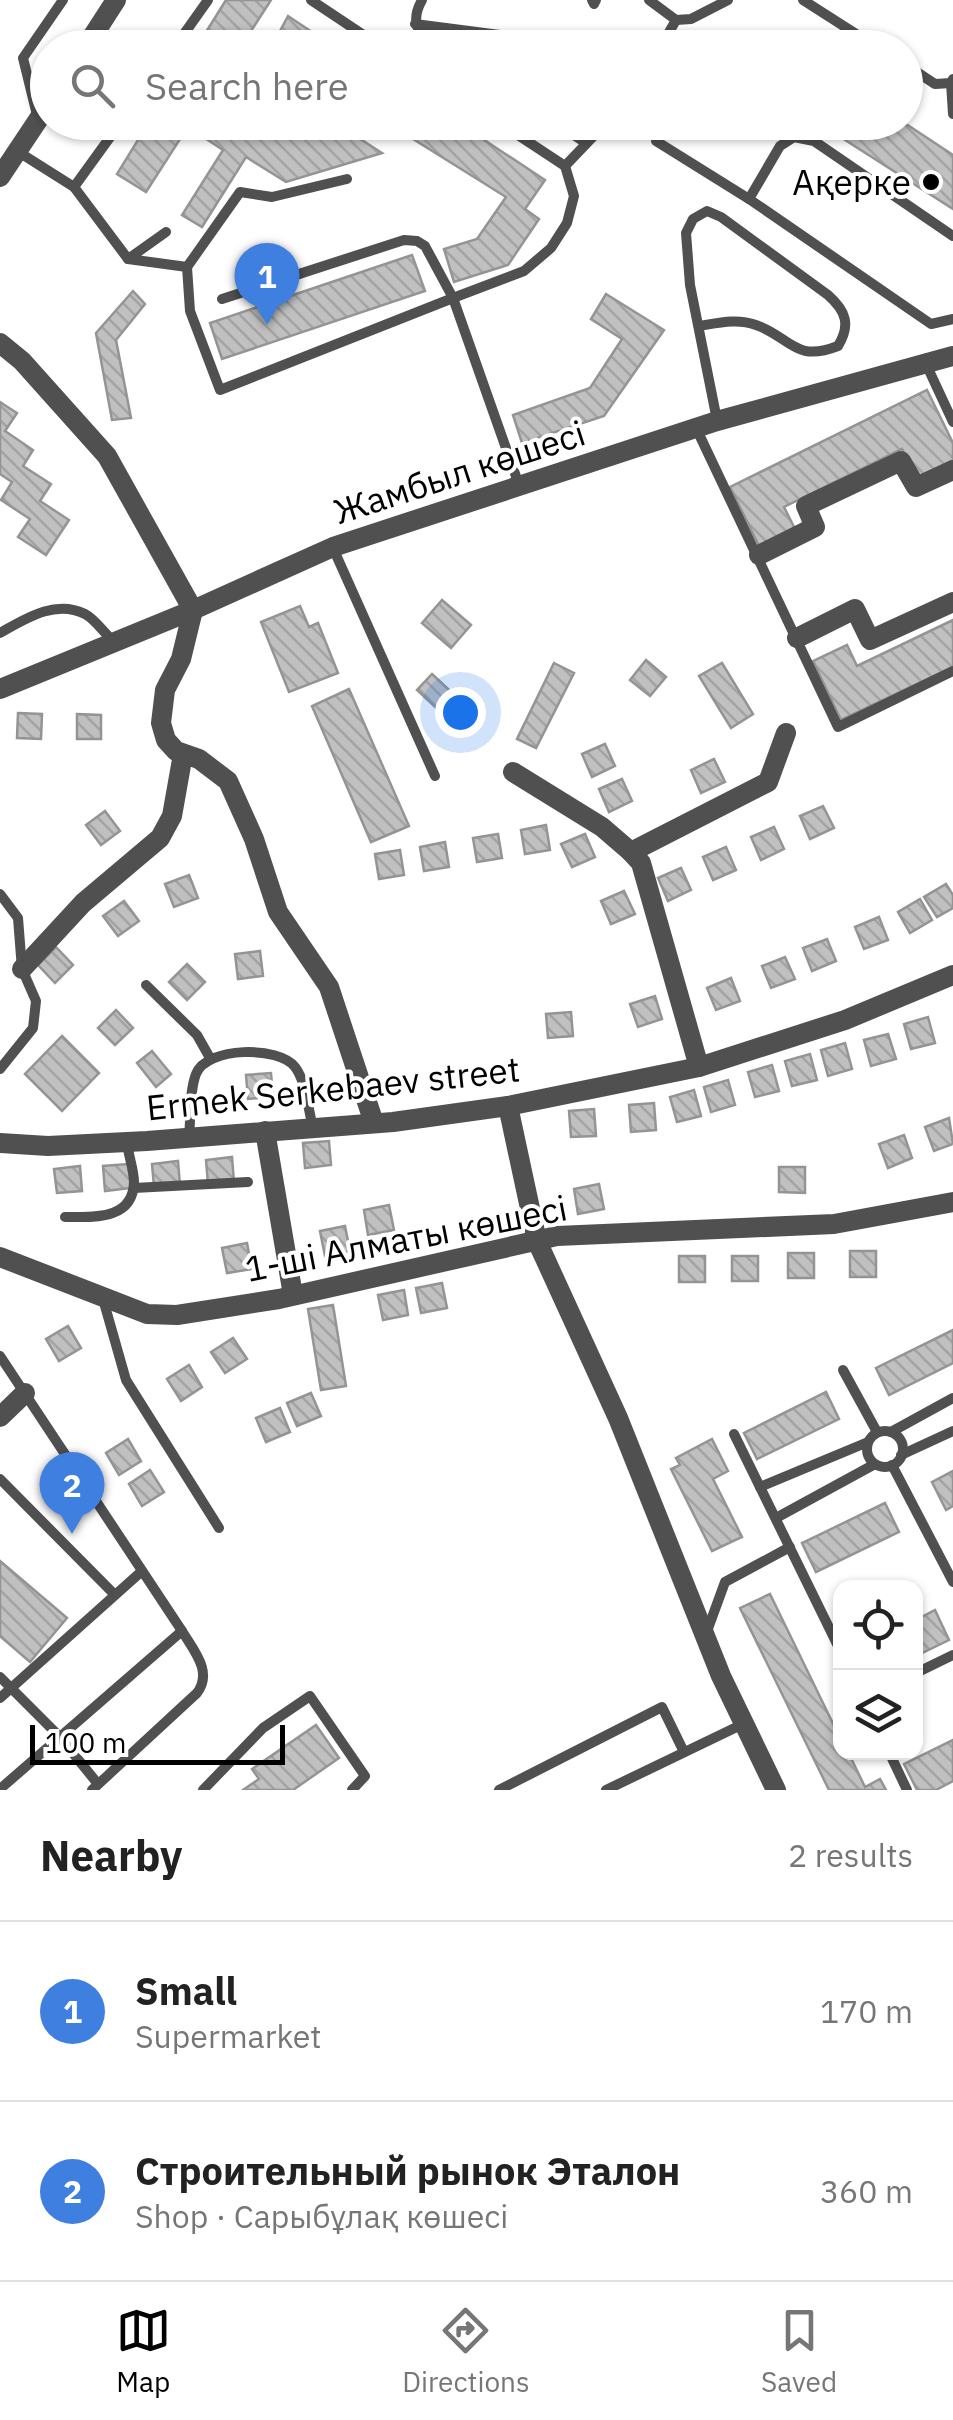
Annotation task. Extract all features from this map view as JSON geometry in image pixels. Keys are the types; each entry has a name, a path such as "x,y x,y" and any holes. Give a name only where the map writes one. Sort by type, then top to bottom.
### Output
{"street":[{"path":"97,30 116,0"},
{"path":"0,177 30,132"},
{"path":"0,343 22,360 107,456 193,610 181,660 165,690 161,723 166,740 176,752 199,759 228,780 254,839 278,912 329,987 374,1123"},
{"name":"Жамбыл көшесі","path":"0,690 333,547 717,421 953,356"},
{"path":"759,555 816,527 806,506 901,460 916,487 953,470"},
{"path":"797,638 855,608 870,640 953,602"},
{"path":"631,852 768,782 786,733"},
{"path":"22,969 83,902 160,838 172,816 183,754"},
{"path":"513,772 602,827 640,863 699,1067"},
{"name":"Ermek Serkebaev street","path":"0,1143 48,1146 188,1138 374,1123 508,1106 699,1067 845,1020 953,975"},
{"path":"508,1106 536,1241 618,1418 743,1724 776,1790"},
{"path":"265,1130 293,1296"},
{"name":"1-ші Алматы көшесі","path":"0,1257 147,1314 178,1315 293,1296 557,1236 834,1224 953,1202"},
{"path":"0,1417 24,1393"}],"lane":[{"path":"43,30 64,0"},
{"path":"187,30 208,0"},
{"path":"311,0 356,30"},
{"path":"419,30 415,13 422,0"},
{"path":"649,0 676,20 691,20 728,0"},
{"path":"803,0 850,30"},
{"path":"670,30 676,20"},
{"path":"415,24 459,30"},
{"path":"30,48 23,58 30,77"},
{"path":"923,77 934,84 952,81 953,114"},
{"path":"74,187 107,140"},
{"path":"347,179 272,197 240,192 187,266 190,311 220,390 524,271 551,248 567,224 574,196 564,166 525,140"},
{"path":"581,140 586,143"},
{"path":"564,166 589,140"},
{"path":"749,199 780,146 789,140"},
{"path":"809,140 953,236"},
{"path":"656,141 749,199 931,324 953,318"},
{"path":"17,152 74,187 128,258 187,266"},
{"path":"699,326 735,320 758,325 808,354 838,346 845,334 846,320 841,307 828,294 721,217 707,211 693,219 686,233 690,285 717,421"},
{"path":"128,258 166,232"},
{"path":"222,299 404,240 418,241 425,246 453,298 519,486"},
{"path":"926,364 953,422"},
{"path":"697,430 838,727 953,671"},
{"path":"333,547 435,776"},
{"path":"0,633 38,612 62,608 86,614 114,642"},
{"path":"0,894 18,918 22,969 36,1001 34,1028 0,1068"},
{"path":"146,985 196,1035 210,1058"},
{"path":"188,1138 196,1072 210,1058 232,1051 286,1058 297,1068 312,1128"},
{"path":"65,1217 107,1218 124,1206 134,1188 126,1142"},
{"path":"134,1188 248,1182"},
{"path":"103,1298 126,1380 218,1528"},
{"path":"0,1356 182,1631 205,1673 204,1685 95,1787 59,1736 0,1677"},
{"path":"842,1370 877,1432"},
{"path":"760,1487 868,1442 877,1432 891,1432 953,1398"},
{"path":"776,1518 875,1464 892,1465 902,1455 953,1431"},
{"path":"891,1432 901,1442 902,1455"},
{"path":"734,1434 833,1636"},
{"path":"868,1442 868,1456 875,1464"},
{"path":"892,1465 953,1582"},
{"path":"0,1478 114,1594"},
{"path":"706,1634 726,1582 790,1548"},
{"path":"0,1698 142,1572"},
{"path":"0,1788 182,1631"},
{"path":"923,1670 953,1656"},
{"path":"203,1790 263,1728 310,1696 364,1776 352,1790"},
{"path":"499,1790 662,1707 684,1752"},
{"path":"606,1790 743,1724"},
{"path":"894,1760 907,1790"}],"building":[{"path":"226,0 271,0 252,30 207,30"},
{"path":"288,16 309,30 281,30"},
{"name":"Ақерке","path":"923,135 953,155 953,209 845,140 923,140"},
{"path":"138,140 179,140 146,192 117,174"},
{"path":"208,140 362,140 382,153 286,182 246,157 202,227 182,215 223,150"},
{"path":"415,140 484,140 545,180 525,209 539,219 508,265 454,282 444,249 477,239 506,197"},
{"path":"412,255 425,291 222,359 210,323"},
{"path":"133,291 145,304 116,340 131,418 112,420 96,333"},
{"path":"606,294 664,330 604,416 522,443 513,415 590,388 622,339 591,319"},
{"path":"927,390 953,443 953,460 917,478 902,449 784,507 796,531 760,548 730,487"},
{"path":"0,402 17,413 5,431 33,450 23,466 51,484 40,501 69,520 46,555 18,537 30,519 1,500 12,482 0,474"},
{"path":"442,600 471,625 451,648 422,623"},
{"path":"300,606 309,627 318,623 338,673 289,692 261,622"},
{"path":"953,620 953,667 841,720 813,661 847,645 857,666"},
{"path":"646,660 666,677 650,696 630,680"},
{"path":"554,663 574,673 536,748 517,739"},
{"path":"722,663 753,714 731,728 699,676"},
{"path":"432,674 478,717 463,733 417,690"},
{"path":"349,689 409,826 371,842 312,706"},
{"path":"18,713 42,714 41,739 17,738"},
{"path":"77,714 101,715 101,739 77,739"},
{"path":"605,744 615,766 592,777 582,754"},
{"path":"714,759 725,782 701,793 691,770"},
{"path":"622,779 632,801 609,812 599,789"},
{"path":"823,806 834,828 810,839 800,816"},
{"path":"105,811 120,831 101,845 86,825"},
{"path":"546,825 550,850 525,854 521,830"},
{"path":"774,827 784,849 761,860 751,837"},
{"path":"498,834 502,858 477,862 473,838"},
{"path":"585,834 595,857 572,867 561,844"},
{"path":"445,842 449,867 424,871 420,847"},
{"path":"726,847 736,870 713,880 703,857"},
{"path":"400,850 404,875 379,879 375,854"},
{"path":"681,868 691,890 668,901 658,878"},
{"path":"189,875 198,898 174,907 165,884"},
{"path":"946,884 953,895 953,908 937,917 924,897"},
{"path":"624,891 635,914 611,924 601,901"},
{"path":"920,899 932,920 910,933 898,912"},
{"path":"124,901 139,921 118,936 103,916"},
{"path":"879,917 888,940 864,949 855,927"},
{"path":"827,939 836,961 812,971 803,948"},
{"path":"56,947 73,965 55,983 38,965"},
{"path":"260,951 263,976 238,979 235,954"},
{"path":"785,957 795,979 771,988 762,966"},
{"path":"187,964 205,982 187,1000 169,982"},
{"path":"731,978 740,1001 716,1010 707,988"},
{"path":"655,996 662,1019 638,1027 630,1004"},
{"path":"116,1010 133,1028 115,1045 98,1028"},
{"path":"571,1012 573,1036 548,1038 546,1014"},
{"path":"928,1017 935,1043 911,1049 904,1024"},
{"path":"888,1034 896,1059 871,1066 864,1040"},
{"path":"62,1036 99,1073 62,1111 25,1074"},
{"path":"845,1043 852,1069 828,1076 821,1050"},
{"path":"152,1051 171,1074 156,1087 137,1063"},
{"path":"810,1054 817,1080 792,1086 785,1061"},
{"path":"772,1065 779,1091 755,1097 748,1072"},
{"path":"271,1073 273,1097 248,1099 246,1075"},
{"path":"728,1080 735,1105 711,1112 704,1087"},
{"path":"694,1090 701,1116 677,1122 670,1097"},
{"path":"654,1103 656,1130 631,1132 629,1105"},
{"path":"594,1109 596,1136 571,1137 569,1111"},
{"path":"949,1118 953,1144 934,1151 925,1127"},
{"path":"904,1135 912,1158 888,1168 879,1144"},
{"path":"329,1141 331,1165 305,1168 303,1143"},
{"path":"232,1157 234,1182 208,1184 206,1160"},
{"path":"178,1161 180,1185 154,1187 152,1164"},
{"path":"128,1164 131,1188 105,1191 103,1166"},
{"path":"80,1166 82,1191 57,1193 54,1169"},
{"path":"779,1167 805,1167 805,1193 779,1192"},
{"path":"599,1184 604,1209 578,1214 574,1189"},
{"path":"389,1205 394,1230 368,1235 364,1210"},
{"path":"345,1226 350,1251 325,1256 320,1231"},
{"path":"247,1243 252,1269 227,1273 222,1248"},
{"path":"850,1251 876,1251 876,1277 850,1277"},
{"path":"788,1253 814,1253 814,1278 788,1278"},
{"path":"679,1256 705,1256 705,1282 679,1282"},
{"path":"732,1256 758,1256 758,1281 732,1281"},
{"path":"442,1283 447,1308 421,1313 416,1288"},
{"path":"404,1290 408,1315 383,1320 378,1295"},
{"path":"333,1305 346,1386 321,1390 308,1309"},
{"path":"68,1326 81,1348 59,1361 46,1339"},
{"path":"953,1330 953,1363 889,1395 876,1368"},
{"path":"233,1338 247,1359 225,1373 211,1352"},
{"path":"189,1365 202,1387 181,1401 167,1379"},
{"path":"826,1392 839,1419 757,1459 744,1433"},
{"path":"311,1393 321,1416 297,1426 287,1403"},
{"path":"280,1408 290,1432 266,1442 256,1418"},
{"path":"128,1439 141,1461 119,1475 106,1453"},
{"path":"712,1439 728,1471 713,1479 742,1537 712,1551 671,1469 680,1465 676,1458"},
{"path":"150,1470 164,1492 142,1506 129,1484"},
{"path":"953,1471 953,1506 946,1510 932,1482"},
{"path":"885,1503 899,1532 816,1572 802,1543"},
{"path":"0,1561 67,1618 30,1662 0,1636"},
{"path":"770,1594 833,1724 833,1760 852,1760 865,1787 880,1779 886,1790 829,1790 740,1608"},
{"path":"935,1610 949,1640 923,1653 923,1616"},
{"path":"316,1725 339,1758 293,1790 243,1790 259,1779 252,1769"},
{"path":"953,1740 953,1781 936,1790 917,1790 904,1764 923,1760 923,1755"}],"place":[{"name":"Ақерке","path":"931,182"},
{"name":"Small","path":"267,325"},
{"name":"Строительный рынок Эталон","path":"72,1534"}]}
